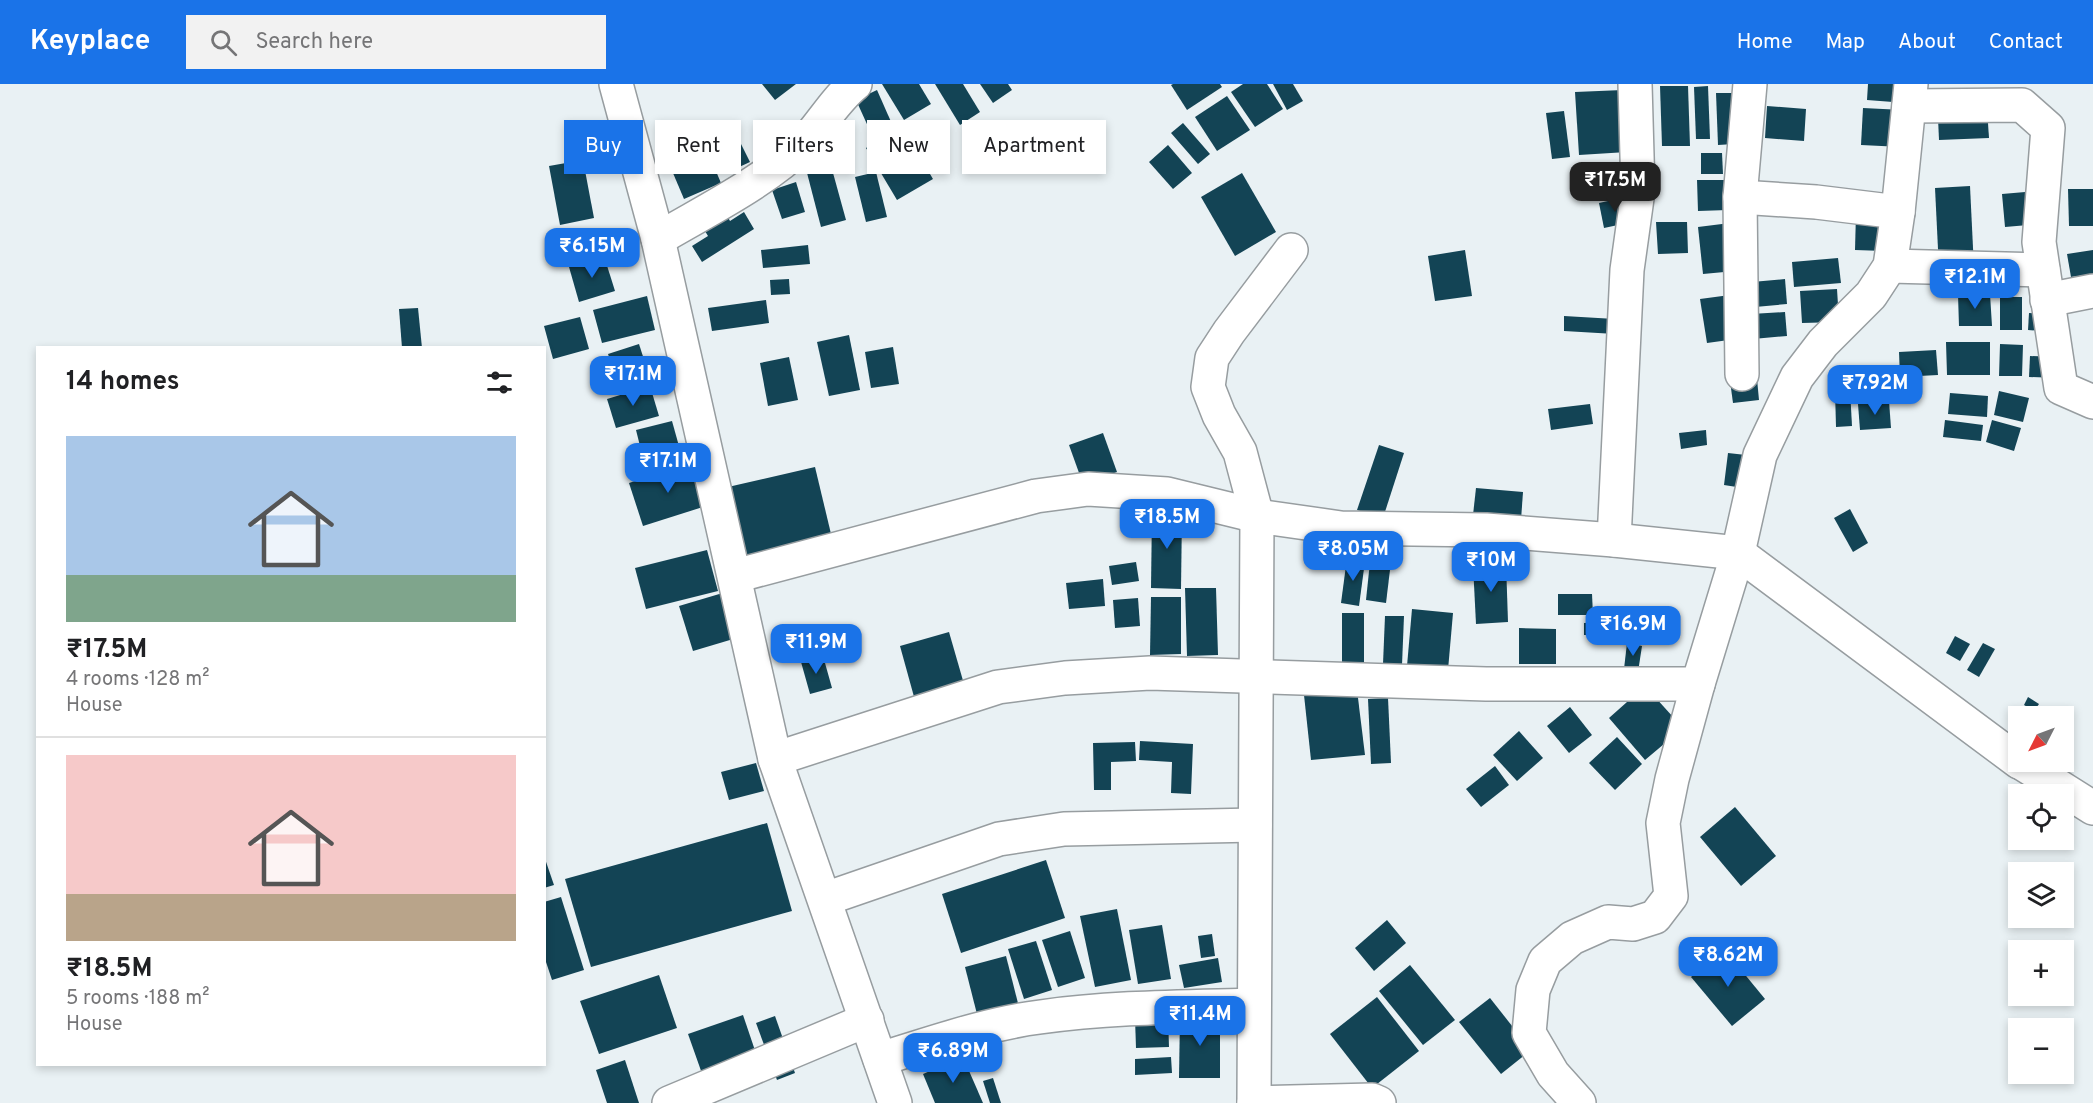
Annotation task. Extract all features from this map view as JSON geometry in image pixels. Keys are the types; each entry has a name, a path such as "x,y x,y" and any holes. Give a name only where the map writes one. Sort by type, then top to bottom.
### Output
{"street":[{"path":"616,84 658,239 775,759 896,1103"},
{"path":"658,239 765,175 804,143 843,94 855,84"},
{"path":"1614,540 1627,270 1638,191 1635,84"},
{"path":"1742,374 1740,197 1750,84"},
{"path":"1579,1103 1553,1074 1529,1034 1533,990 1545,961 1572,938 1608,922 1633,924 1655,916 1671,896 1663,823 1672,779 1698,684 1738,553 1760,454 1797,377 1823,343 1871,295 1890,266 1910,95 2022,105 2048,128 2038,242 2061,388 2093,402"},
{"path":"1740,197 1816,202 1898,212"},
{"path":"1291,250 1212,358 1208,387 1219,415 1240,452 1257,516 1254,1103 1372,1100 1378,1103"},
{"path":"1890,266 2093,291"},
{"path":"735,576 1036,496 1088,489 1167,494 1257,516 1341,528 1486,530 1738,553 2008,754"},
{"path":"775,759 998,687 1065,678 1150,673 1486,684 1698,684"},
{"path":"2035,772 2093,808"},
{"path":"825,899 999,839 1064,829 1255,825"},
{"path":"880,1059 969,1032 1038,1017 1124,1008 1254,1005"},
{"path":"669,1103 867,1020"}],"building":[{"path":"762,84 796,84 775,100"},
{"path":"882,84 919,84 931,104 904,120"},
{"path":"935,84 963,84 980,112 968,120 962,120 960,125"},
{"path":"980,84 1008,84 1012,90 993,103"},
{"path":"1220,84 1222,87 1187,110 1171,85"},
{"path":"1243,84 1267,84 1283,109 1255,127 1231,92"},
{"path":"1273,84 1293,84 1303,101 1287,110"},
{"path":"1868,84 1907,84 1906,103 1867,100"},
{"path":"1660,86 1688,86 1690,146 1662,146"},
{"path":"1708,86 1710,139 1696,139 1694,87"},
{"path":"877,90 890,120 867,120 867,124 856,100"},
{"path":"1623,90 1627,152 1579,155 1575,92"},
{"path":"1716,93 1732,93 1734,144 1718,145"},
{"path":"1986,94 1989,138 1939,140 1937,96"},
{"path":"1227,96 1250,130 1217,151 1195,117"},
{"path":"1767,106 1806,109 1804,141 1765,138"},
{"path":"1863,108 1903,110 1902,147 1861,145"},
{"path":"1564,111 1570,157 1552,159 1546,113"},
{"path":"1183,123 1210,154 1198,164 1171,133"},
{"path":"741,144 750,162 741,166"},
{"path":"1168,145 1192,173 1173,189 1149,162"},
{"path":"1701,153 1722,153 1723,174 1701,174"},
{"path":"564,163 564,174 586,174 594,218 560,225 549,166"},
{"path":"1242,173 1276,232 1235,256 1201,197"},
{"path":"673,174 717,174 721,183 684,199"},
{"path":"807,174 833,174 846,220 821,227"},
{"path":"876,174 887,217 866,222 855,177"},
{"path":"882,174 930,174 933,179 897,200"},
{"path":"1697,180 1727,180 1728,210 1698,211"},
{"path":"796,182 805,212 782,219 772,190"},
{"path":"1970,186 1974,268 1939,269 1935,188"},
{"path":"2068,189 2093,189 2093,226 2069,226"},
{"path":"2048,190 2052,223 2005,227 2002,194"},
{"path":"715,194 730,221 744,212 754,229 702,262 692,246 708,236 691,208"},
{"path":"1626,197 1632,222 1604,228 1599,203"},
{"path":"1856,213 1884,213 1884,251 1855,250"},
{"path":"1656,222 1687,222 1688,253 1658,254"},
{"path":"1730,223 1735,271 1703,274 1698,227"},
{"path":"808,245 810,264 763,268 761,250"},
{"path":"1465,250 1472,296 1435,301 1428,256"},
{"path":"2093,250 2093,274 2071,277 2067,254"},
{"path":"604,256 615,291 579,302 569,267"},
{"path":"1838,258 1841,283 1794,287 1792,262"},
{"path":"789,279 790,294 771,295 770,280"},
{"path":"1785,279 1787,304 1755,307 1752,282"},
{"path":"1837,289 1839,322 1802,323 1800,291"},
{"path":"1990,294 1992,326 1959,326 1958,295"},
{"path":"1730,295 1736,339 1707,343 1700,299"},
{"path":"647,296 655,330 602,343 593,310"},
{"path":"2000,297 2022,297 2022,330 2000,330"},
{"path":"766,300 769,323 712,331 708,308"},
{"path":"418,308 422,346 402,346 399,309"},
{"path":"1785,312 1787,336 1753,339 1751,314"},
{"path":"2029,313 2058,314 2058,332 2028,330"},
{"path":"1564,316 1615,319 1615,334 1564,331"},
{"path":"580,317 589,349 553,359 544,326"},
{"path":"849,335 860,390 829,396 817,342"},
{"path":"1946,342 1990,342 1990,375 1947,375"},
{"path":"639,344 648,372 618,382 608,354"},
{"path":"2000,344 2023,345 2022,376 1999,376"},
{"path":"893,347 899,384 871,388 865,352"},
{"path":"1936,350 1938,375 1900,377 1899,352"},
{"path":"2030,356 2059,357 2058,378 2029,377"},
{"path":"789,357 798,400 768,406 760,363"},
{"path":"1858,365 1888,365 1888,391 1859,391"},
{"path":"1757,379 1759,400 1733,403 1730,381"},
{"path":"650,386 659,416 616,428 607,399"},
{"path":"1850,389 1852,426 1836,427 1835,390"},
{"path":"1999,391 2029,398 2023,422 1994,415"},
{"path":"1950,393 1988,396 1987,417 1948,414"},
{"path":"1889,401 1891,428 1860,430 1858,404"},
{"path":"1590,404 1593,424 1551,430 1548,409"},
{"path":"1945,420 1983,425 1981,441 1943,437"},
{"path":"1992,420 2021,428 2014,451 1986,442"},
{"path":"672,421 682,457 645,466 636,430"},
{"path":"1706,430 1707,445 1681,449 1679,433"},
{"path":"1103,433 1117,472 1083,484 1069,445"},
{"path":"1379,445 1404,453 1383,518 1357,510"},
{"path":"1728,453 1746,455 1743,488 1724,485"},
{"path":"692,462 706,506 643,526 629,483"},
{"path":"815,467 832,538 745,558 728,487"},
{"path":"1476,488 1523,492 1521,520 1473,515"},
{"path":"1850,509 1868,543 1853,552 1834,518"},
{"path":"1152,512 1182,513 1181,589 1151,588"},
{"path":"1372,543 1393,545 1386,603 1366,600"},
{"path":"707,550 718,591 646,609 635,568"},
{"path":"1347,558 1365,561 1359,606 1341,603"},
{"path":"1136,562 1139,581 1112,585 1109,566"},
{"path":"1506,563 1508,622 1476,624 1473,565"},
{"path":"1103,579 1105,606 1069,609 1066,583"},
{"path":"1185,588 1216,588 1218,655 1187,656"},
{"path":"726,592 740,637 693,651 679,606"},
{"path":"1558,594 1592,594 1593,615 1558,615"},
{"path":"1151,597 1181,597 1181,654 1150,655"},
{"path":"1138,598 1140,626 1115,628 1113,600"},
{"path":"1412,609 1453,613 1448,670 1407,666"},
{"path":"1342,613 1364,613 1364,669 1342,669"},
{"path":"1385,616 1404,616 1402,665 1383,664"},
{"path":"1606,622 1606,635 1584,635 1584,623"},
{"path":"1519,628 1556,629 1556,664 1519,664"},
{"path":"949,632 966,691 916,704 900,646"},
{"path":"1955,636 1970,644 1960,661 1946,653"},
{"path":"1627,643 1642,646 1638,672 1624,669"},
{"path":"1983,643 1995,649 1979,677 1967,670"},
{"path":"823,656 832,688 810,694 801,662"},
{"path":"1645,686 1683,728 1645,760 1609,718"},
{"path":"1357,690 1365,755 1311,760 1304,695"},
{"path":"2028,697 2039,704 2038,706 2024,705"},
{"path":"1388,698 1391,763 1371,764 1368,699"},
{"path":"1570,707 1592,735 1569,753 1547,726"},
{"path":"1519,731 1543,758 1517,781 1493,755"},
{"path":"1617,737 1642,764 1615,790 1589,763"},
{"path":"1140,741 1193,744 1191,794 1171,793 1172,762 1139,760"},
{"path":"1135,742 1136,761 1111,762 1111,790 1094,790 1093,743"},
{"path":"756,763 764,791 729,800 721,772"},
{"path":"1495,766 1509,785 1481,807 1466,789"},
{"path":"1735,807 1776,856 1741,886 1700,837"},
{"path":"767,823 792,911 591,967 565,879"},
{"path":"1046,860 1065,918 961,953 942,894"},
{"path":"546,862 554,885 546,887"},
{"path":"561,897 584,970 552,980 546,962 546,901"},
{"path":"1117,909 1131,980 1095,987 1080,916"},
{"path":"1387,920 1406,943 1374,971 1355,948"},
{"path":"1162,925 1171,979 1138,984 1129,930"},
{"path":"1070,931 1085,978 1058,987 1042,940"},
{"path":"1212,934 1215,956 1201,958 1198,936"},
{"path":"1036,941 1052,990 1024,999 1008,949"},
{"path":"1724,949 1765,999 1732,1026 1691,977"},
{"path":"1006,956 1020,1011 979,1022 965,967"},
{"path":"1218,958 1222,982 1184,988 1179,965"},
{"path":"1410,965 1455,1020 1423,1045 1379,991"},
{"path":"659,975 677,1028 599,1054 580,1001"},
{"path":"1377,997 1419,1051 1372,1088 1330,1034"},
{"path":"1490,998 1531,1050 1501,1074 1459,1022"},
{"path":"743,1015 765,1080 711,1099 688,1034"},
{"path":"1180,1015 1220,1016 1220,1078 1179,1078"},
{"path":"775,1016 795,1073 777,1080 756,1023"},
{"path":"1168,1017 1169,1047 1136,1048 1135,1018"},
{"path":"963,1057 983,1103 935,1103 923,1074"},
{"path":"1171,1057 1172,1073 1135,1075 1135,1059"},
{"path":"625,1060 639,1103 607,1103 596,1070"},
{"path":"993,1078 1001,1103 990,1103 983,1081"}]}
